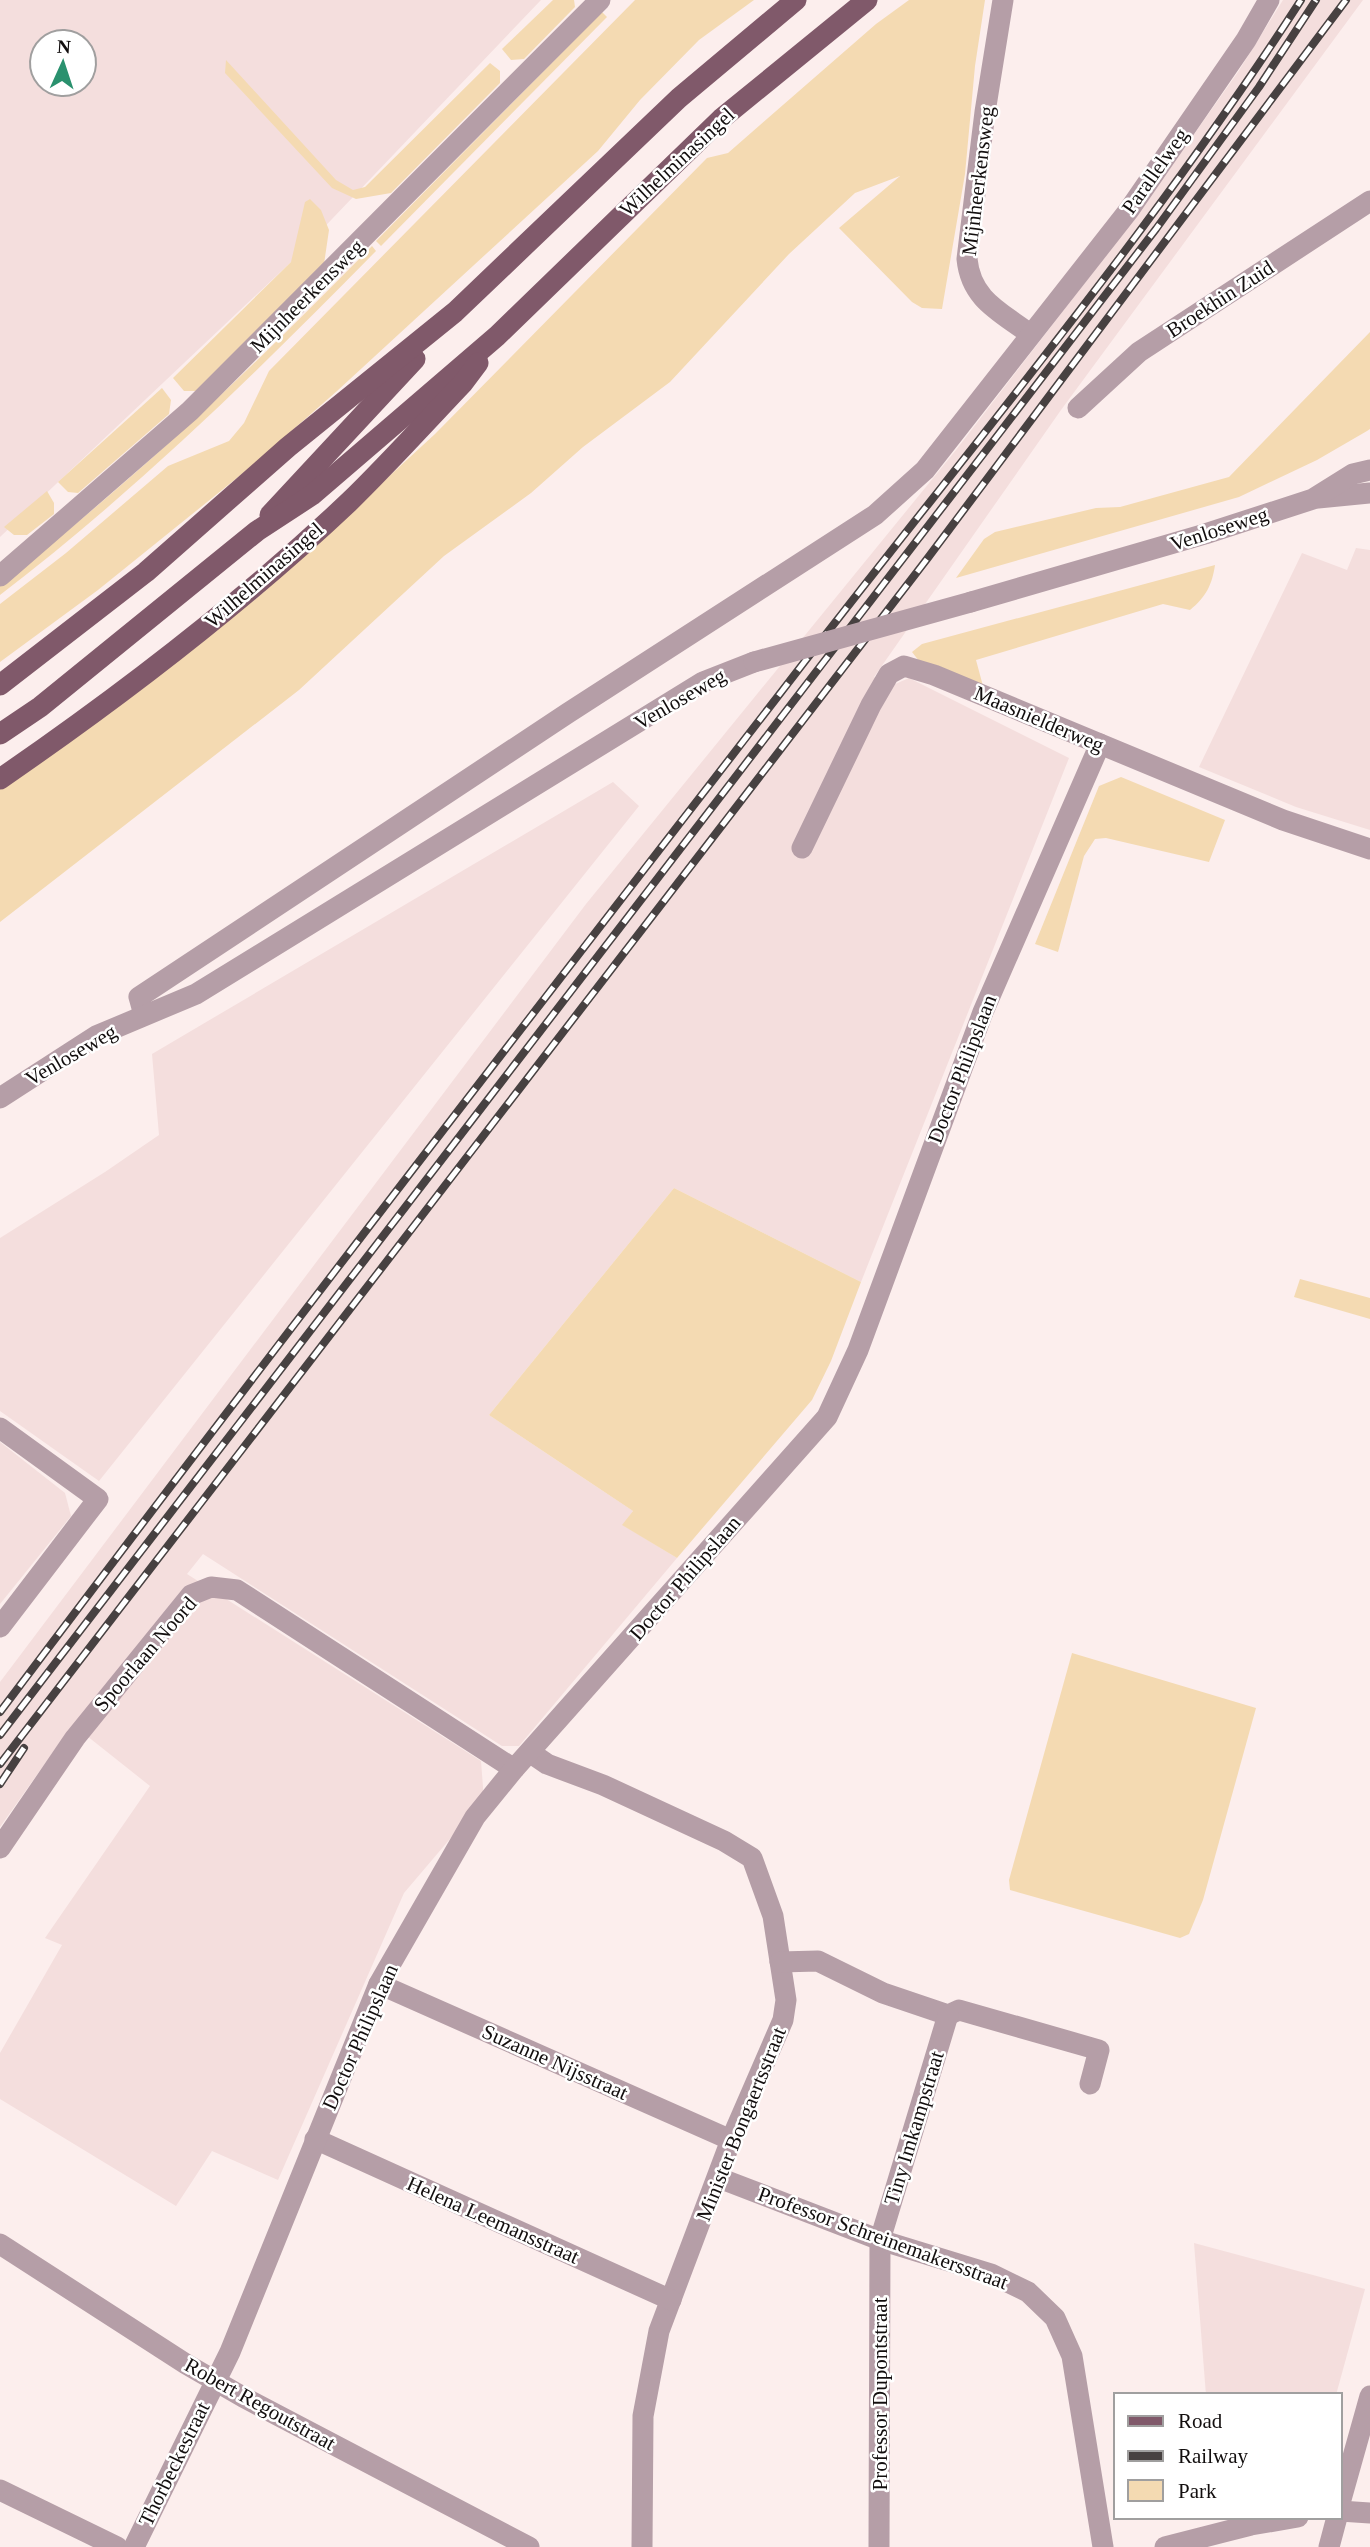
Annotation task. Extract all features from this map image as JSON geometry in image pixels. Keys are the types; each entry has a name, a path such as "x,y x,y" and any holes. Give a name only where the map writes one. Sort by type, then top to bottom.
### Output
{"main road":[{"name":"Wilhelminasingel","path":"0,685 146,572 288,447 455,312 679,98 796,0"},
{"name":"Wilhelminasingel","path":"0,734 40,707 257,531 312,495 497,336 721,119 867,0"},
{"name":"Wilhelminasingel","path":"257,531 297,482 368,413 455,312"},
{"name":"Wilhelminasingel","path":"0,779 115,697 190,638 348,502 463,383 497,336"}],"street":[{"name":"Mijnheerkensweg","path":"0,576 190,411 600,0"},
{"name":"Mijnheerkensweg","path":"1003,0 985,112 967,259 968,273 978,294 1030,334"},
{"name":"Parallelweg","path":"1030,334 1129,210 1246,40 1269,0"},
{"name":"Broekhin Zuid","path":"1078,408 1139,352 1370,201"},
{"path":"145,1015 139,997 568,713 875,515 925,470 1030,334"},
{"name":"Venloseweg","path":"1313,499 1353,474 1370,471"},
{"name":"Venloseweg","path":"0,1098 96,1036 196,994 704,682 754,662 1205,534 1313,499 1370,493"},
{"name":"Maasnielderweg","path":"802,848 871,705 889,674 904,666 945,680 1283,820 1370,849"},
{"name":"Doctor Philipslaan","path":"215,2381 230,2352 379,1984 475,1817 514,1769 531,1754 827,1417 858,1350 983,1012 1100,744"},
{"path":"0,1428 98,1499 0,1627"},
{"name":"Spoorlaan Noord","path":"0,1848 75,1738 191,1595 211,1587 237,1590 514,1769"},
{"name":"Minister Bongaertsstraat","path":"531,1754 547,1764 603,1785 724,1841 752,1858 773,1916 786,2000 783,2020 731,2140 719,2178 659,2331 643,2416 642,2547"},
{"path":"780,1962 818,1961 883,1993 948,2015 959,2010 1099,2050 1090,2084"},
{"name":"Suzanne Nijsstraat","path":"379,1984 731,2140"},
{"name":"Tiny Imkampstraat","path":"880,2240 948,2015"},
{"name":"Helena Leemansstraat","path":"315,2140 671,2300"},
{"name":"Professor Schreinemakersstraat","path":"719,2178 880,2240 991,2274 1028,2292 1055,2318 1072,2356 1103,2547"},
{"name":"Professor Dupontstraat","path":"879,2547 880,2240"},
{"name":"Robert Regoutstraat","path":"0,2244 215,2381 529,2547"},
{"name":"Thorbeckestraat","path":"134,2547 215,2381"},
{"path":"1342,2496 1370,2396"},
{"path":"0,2490 117,2547"},
{"path":"1342,2511 1370,2513"},
{"path":"1165,2547 1286,2519"},
{"path":"1329,2547 1336,2519"}],"shaded area":[{"path":"0,0 541,0 291,262 0,537"},
{"path":"1283,0 1363,0 1061,410 874,677 893,685 909,678 1069,758 861,1282 674,1188 489,1415 633,1511 623,1525 677,1558 519,1746 502,1746 203,1554 187,1574 481,1761 483,1800 404,1893 278,2180 212,2151 176,2206 0,2099 0,2053 62,1945 45,1938 150,1786 87,1736 70,1728 0,1827 0,1682 586,904 956,450 1137,215 1238,72"},
{"path":"1356,548 1370,550 1370,830 1296,807 1199,767 1302,553 1347,570"},
{"path":"613,782 639,806 99,1481 0,1411 0,1238 159,1135 152,1054"},
{"path":"0,1442 65,1493 71,1516 0,1604"},
{"path":"1194,2243 1365,2289 1337,2393 1206,2393"}],"green space":[{"path":"553,0 574,0 575,7 524,59 511,60 502,49"},
{"path":"635,0 754,0 699,40 640,100 598,151 253,465 98,590 0,662 0,604 66,553 168,466 229,441 244,423 269,371"},
{"path":"909,0 985,0 975,66 965,174 942,309 922,308 912,302 839,228 900,176 855,193 789,254 670,382 583,447 531,493 444,556 299,690 0,922 0,787 257,598 435,434 707,158 728,153 876,24"},
{"path":"602,12 607,17 381,246 376,241"},
{"path":"226,60 336,180 353,190 365,187 490,63 500,71 500,83 391,193 356,199 332,188 225,73"},
{"path":"310,199 321,210 329,230 324,264 198,391 184,391 173,378 291,262 305,202"},
{"path":"372,246 376,251 194,430 99,515 0,595 0,584 98,505 192,422"},
{"path":"1370,332 1370,429 1367,431 1317,460 1239,497 956,578 984,539 995,532 1096,508 1120,507 1229,477"},
{"path":"162,388 171,400 169,414 78,493 68,492 58,482"},
{"path":"47,491 54,503 54,514 27,535 14,535 4,527"},
{"path":"1215,565 1207,590 1190,610 1163,604 976,660 983,686 919,661 912,652 922,644"},
{"path":"1121,777 1225,820 1209,862 1106,838 1095,839 1084,856 1058,952 1035,944 1099,786"},
{"path":"674,1188 861,1282 831,1361 812,1400 677,1558 622,1525 633,1511 489,1415"},
{"path":"1300,1279 1370,1298 1370,1319 1294,1297"},
{"path":"1072,1653 1256,1708 1203,1900 1189,1934 1180,1938 1010,1890 1009,1880"}],"railway":[{"path":"0,1712 487,1073 1049,351 1179,178 1301,0"},
{"path":"0,1735 1156,229 1259,87 1316,0"},
{"path":"0,1764 927,559 1346,0"},
{"path":"0,1784 24,1748"}]}
